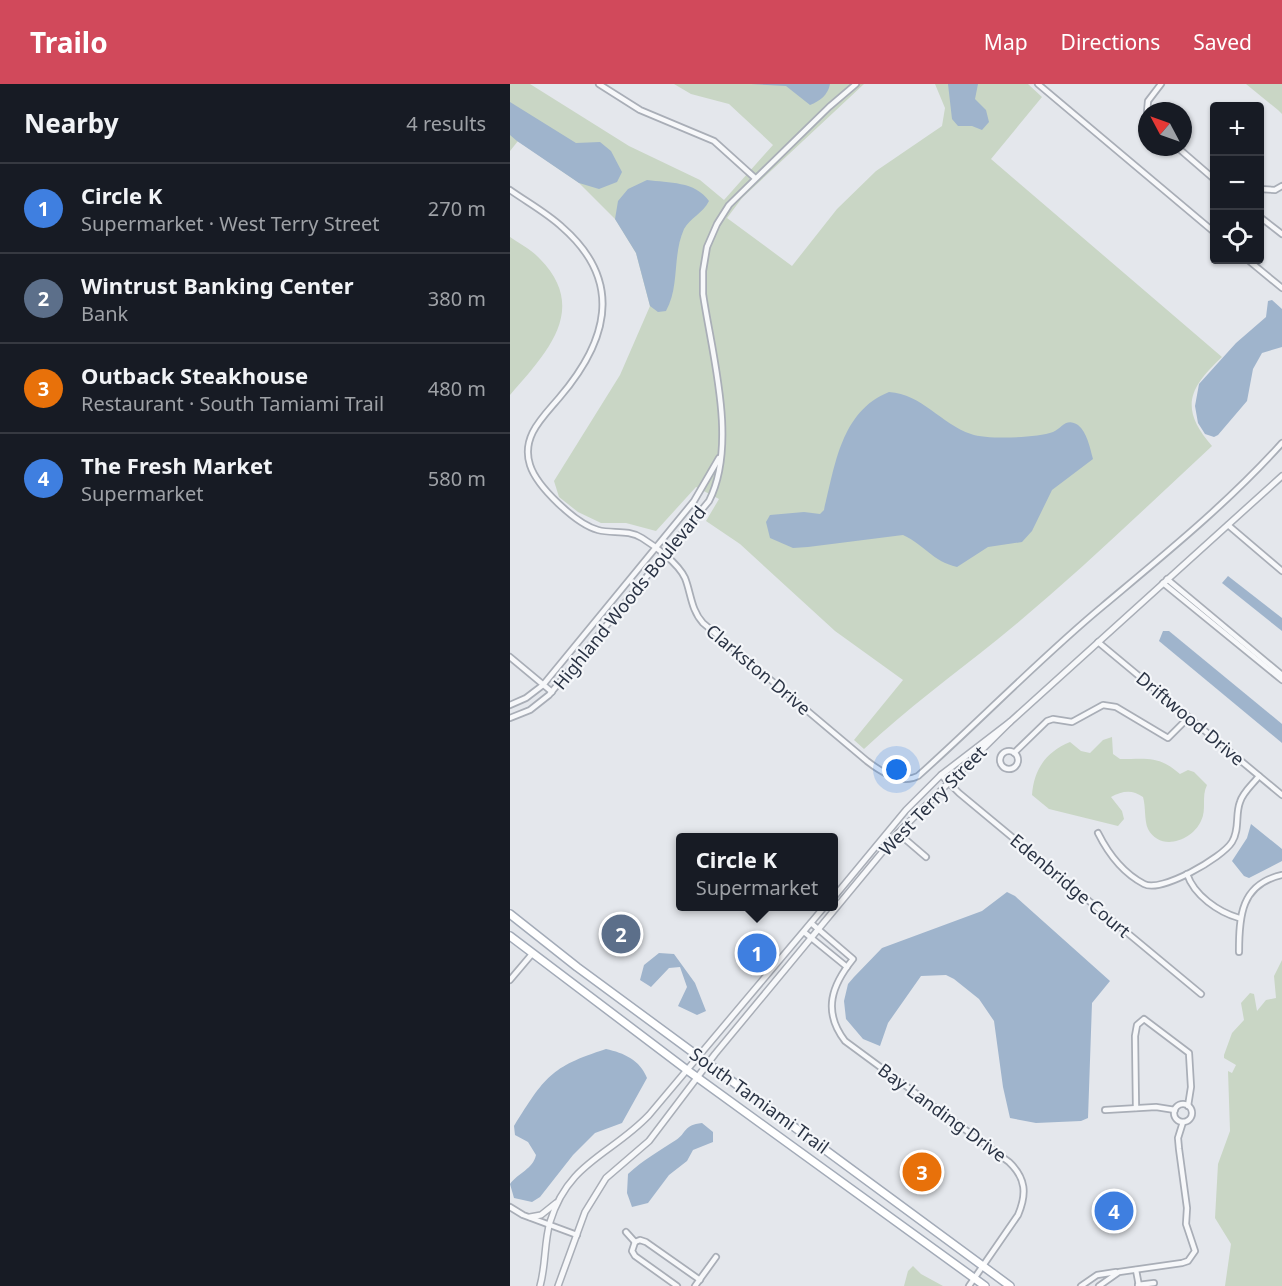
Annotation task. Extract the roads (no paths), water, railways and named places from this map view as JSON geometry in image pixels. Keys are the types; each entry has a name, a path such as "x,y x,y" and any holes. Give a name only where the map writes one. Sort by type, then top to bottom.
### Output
{"main road":[{"name":"South Tamiami Trail","path":"510,914 699,1057 1010,1286"},
{"name":"South Tamiami Trail","path":"510,936 687,1070 985,1286"}],"street":[{"path":"599,84 640,110 714,141 755,178"},
{"name":"Highland Woods Boulevard","path":"510,718 530,710 552,692 709,501 716,485 722,425 703,294 705,256 721,217 755,178 856,84"},
{"path":"1038,84 1210,228"},
{"path":"1148,102 1161,84"},
{"path":"1188,156 1210,175"},
{"path":"1264,189 1275,190 1282,186"},
{"name":"Clarkston Drive","path":"510,190 556,221 578,243 597,280 602,310 600,330 593,349 568,388 531,434 528,456 532,471 544,489 588,526 637,535 655,548 681,572 694,611 703,623 867,761 900,779 907,780 918,776 1044,657 1096,611 1141,576 1245,482 1282,443"},
{"path":"1264,220 1282,234"},
{"path":"1253,264 1282,288"},
{"name":"Highland Woods Boulevard","path":"510,705 526,698 543,685 702,491 720,456"},
{"name":"West Terry Street","path":"838,907 898,833 948,782 1010,722 1282,476"},
{"path":"1228,525 1282,571"},
{"path":"1165,581 1282,675"},
{"path":"1165,581 1282,681"},
{"name":"Driftwood Drive","path":"1098,642 1282,795"},
{"path":"510,657 552,692"},
{"path":"1014,753 1047,721 1053,719 1072,722 1103,705 1116,708 1168,738 1174,735 1189,717"},
{"name":"West Terry Street","path":"838,892 904,812 941,775 1010,722"},
{"name":"Edenbridge Court","path":"941,775 1201,994"},
{"path":"1098,833 1111,856 1144,884 1153,885 1187,874 1208,864 1231,844 1238,826 1241,800 1259,776"},
{"path":"898,833 926,857"},
{"path":"1187,874 1198,893 1226,914 1239,918"},
{"path":"1239,952 1239,918 1246,899 1265,881 1282,875"},
{"path":"540,1286 549,1225 558,1202 577,1174 597,1155 635,1129 699,1057 821,911"},
{"name":"West Terry Street","path":"558,1286 591,1200 601,1184 614,1169 649,1141 708,1063 834,911"},
{"name":"Bay Landing Drive","path":"811,923 853,959 835,985 831,1003 833,1021 845,1041 1009,1162 1023,1181 1023,1202 1018,1215 969,1286"},
{"path":"804,932 847,967"},
{"path":"510,980 532,954"},
{"path":"1081,1286 1096,1275 1182,1263 1188,1261 1195,1251 1186,1224 1187,1208 1178,1138 1183,1122 1192,1115 1188,1106 1191,1087 1189,1053 1144,1018 1137,1025 1135,1036 1136,1108"},
{"path":"1175,1110 1180,1105 1188,1106"},
{"path":"1106,1110 1163,1107 1175,1110"},
{"path":"1175,1110 1176,1118 1183,1122"},
{"path":"530,1217 541,1215 558,1202"},
{"path":"510,1207 577,1235"},
{"path":"626,1232 635,1242"},
{"path":"676,1286 635,1256 632,1248 635,1242 640,1240 646,1242 700,1280"},
{"path":"695,1286 716,1257"},
{"path":"1136,1270 1139,1285 1154,1285 1153,1275"},
{"path":"1099,1286 1119,1272"}],"water":[{"path":"751,84 830,84 823,97 810,105 786,86"},
{"path":"948,84 978,84 975,99 986,110 989,122 982,130 972,126 958,126 952,119"},
{"path":"510,102 576,143 600,142 611,151 622,172 617,182 599,189 579,183 517,141 510,135"},
{"path":"647,180 689,186 703,194 709,201 684,229 680,239 670,301 666,311 658,312 650,306 636,253 615,219 618,201 628,189"},
{"path":"1272,300 1282,309 1282,347 1262,353 1253,369 1247,401 1218,435 1214,437 1205,434 1198,423 1195,406 1199,384 1236,343 1266,317 1268,301"},
{"path":"889,392 912,398 950,424 979,436 1012,438 1035,436 1053,432 1070,422 1074,423 1084,432 1093,459 1052,490 1032,531 1022,542 988,547 957,567 941,561 903,535 793,548 770,538 766,522 770,515 804,512 820,514 824,510 837,458 850,426 860,412"},
{"path":"1228,576 1282,618 1282,631 1222,583"},
{"path":"1163,631 1169,631 1282,724 1282,743 1159,641"},
{"path":"1251,824 1282,849 1282,861 1249,878 1244,876 1232,861 1247,838"},
{"path":"1007,892 1015,896 1110,981 1092,1003 1088,1118 1081,1121 1036,1123 1010,1118 1003,1087 994,1021 979,999 946,975 921,976 888,1023 880,1046 863,1039 846,1019 844,1001 848,984 882,948 982,911"},
{"path":"659,953 674,954 695,983 706,1011 697,1015 678,1006 687,987 680,967 669,968 651,987 640,980 644,965"},
{"path":"606,1049 631,1058 640,1066 647,1078 622,1123 595,1133 573,1155 540,1197 532,1202 514,1198 510,1184 532,1164 536,1155 528,1142 515,1135 514,1126 542,1085 560,1068"},
{"path":"702,1123 713,1132 713,1142 693,1150 687,1161 669,1175 648,1203 632,1207 627,1193 628,1174 679,1137 688,1127"}],"place":[{"name":"Wintrust Banking Center","path":"621,934"},
{"name":"Circle K","path":"757,953"},
{"name":"Outback Steakhouse","path":"922,1172"},
{"name":"The Fresh Market","path":"1114,1211"}]}
